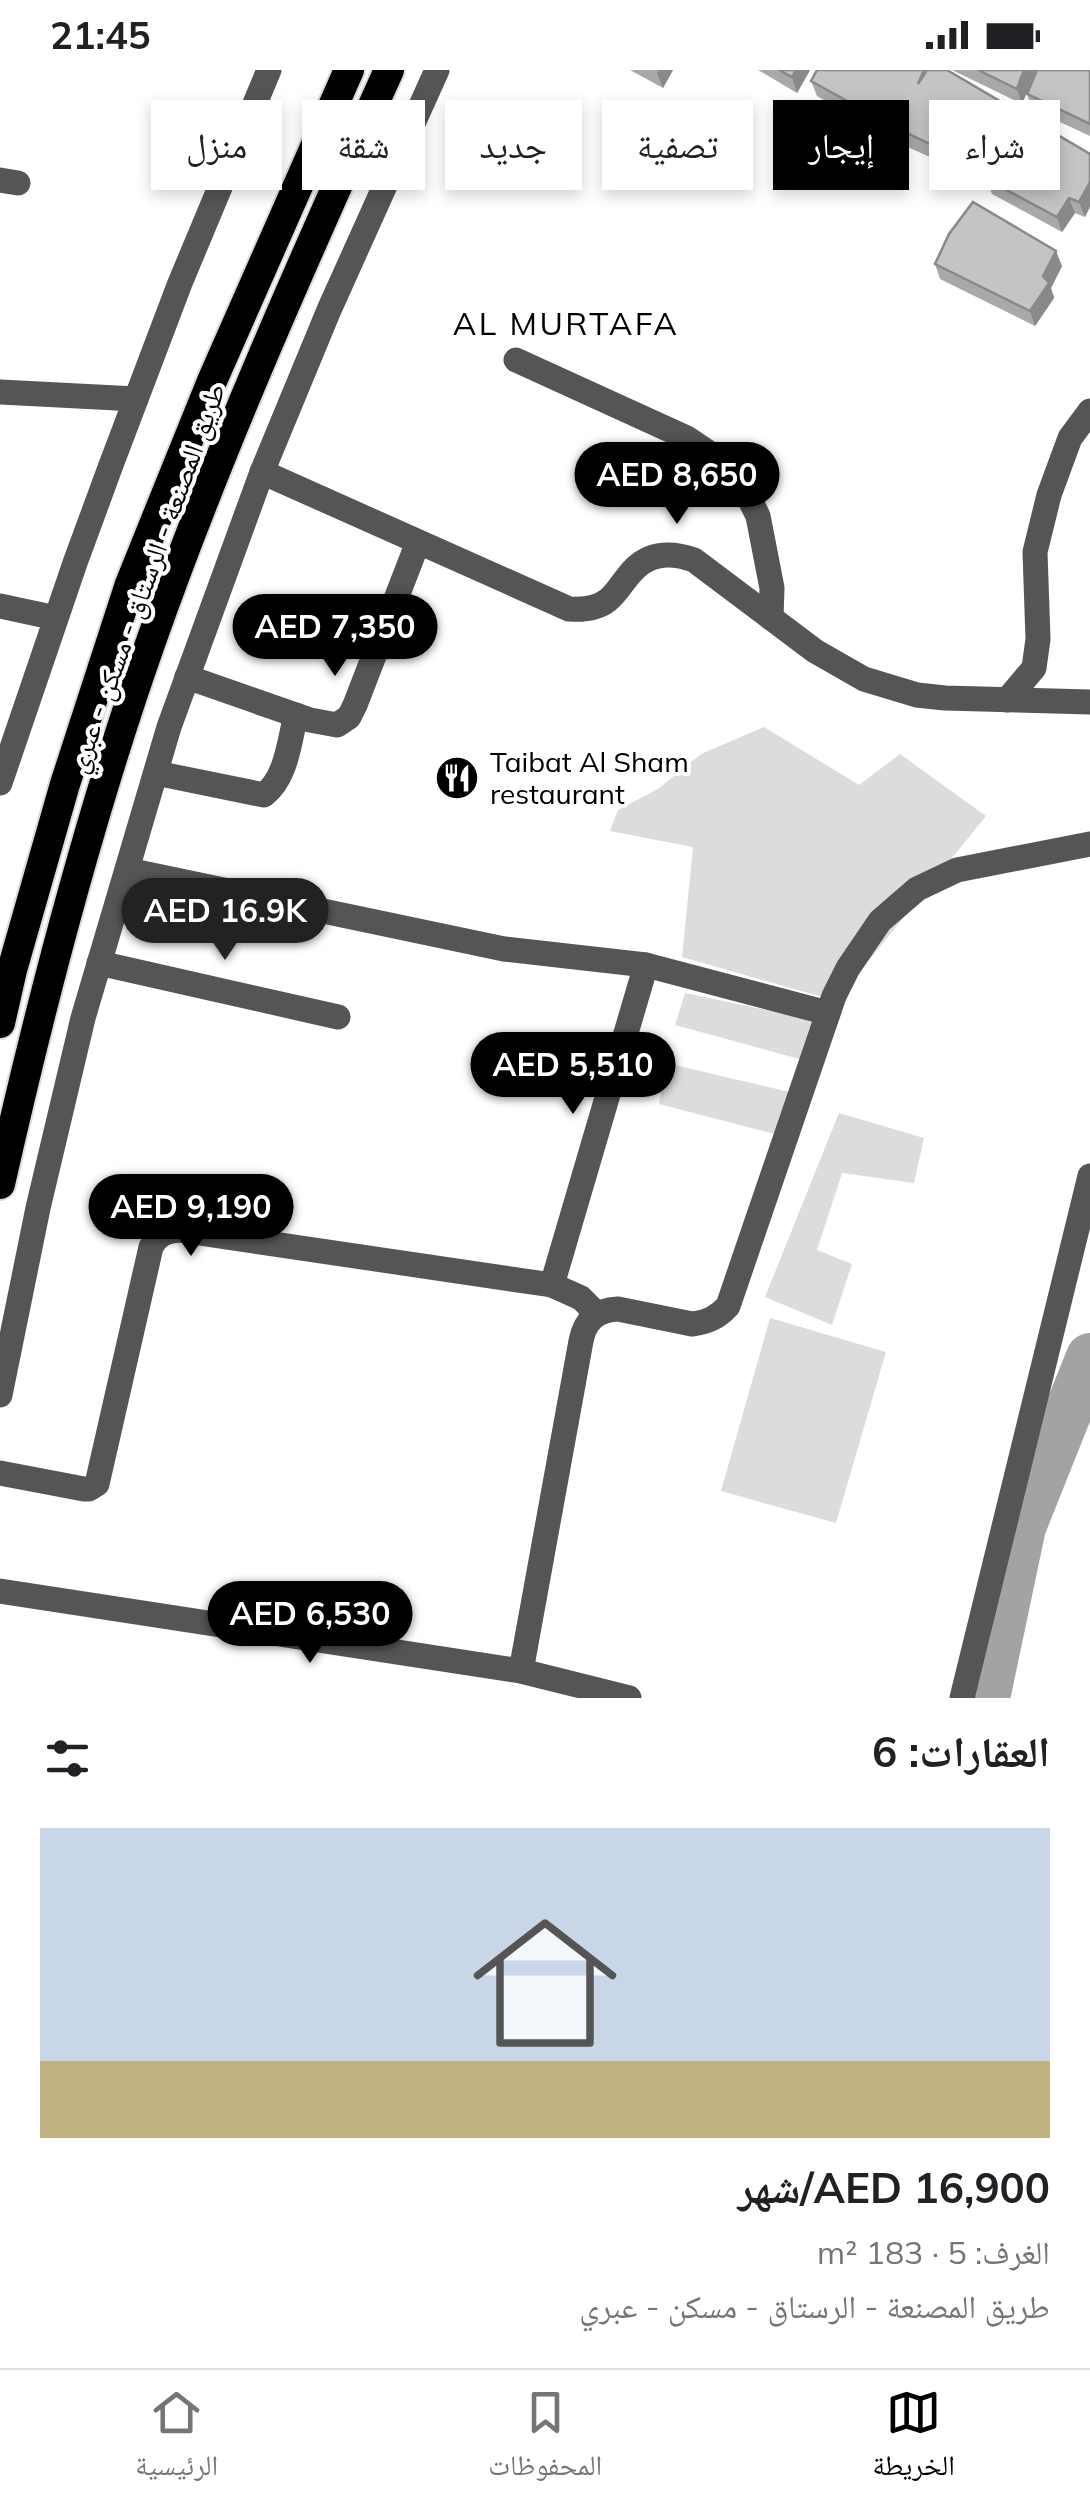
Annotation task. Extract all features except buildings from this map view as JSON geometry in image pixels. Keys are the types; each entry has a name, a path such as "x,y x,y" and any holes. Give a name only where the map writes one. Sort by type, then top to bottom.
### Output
{"highway":[{"name":"طريق المصنعة - الرستاق - مسكن - عبري","path":"0,1024 60,802 130,584 212,381 349,70"},
{"name":"طريق المصنعة - الرستاق - مسكن - عبري","path":"0,1184 81,863 149,646 267,345 389,70"}],"street":[{"path":"0,783 136,399 269,70"},
{"path":"0,1395 38,1208 83,1018 187,677 262,472 329,310 437,70"},
{"path":"516,360 687,438 721,461 758,516 772,588 771,618"},
{"path":"0,392 136,399"},
{"path":"1008,700 1034,668 1038,639 1035,552 1049,494 1070,438 1090,411"},
{"path":"262,472 558,605 581,610 593,608 611,598 641,562 654,556 681,555 694,560 771,618 864,679 945,698 1090,702"},
{"path":"187,677 310,720 338,724 349,718 418,542"},
{"path":"0,606 56,618"},
{"path":"156,773 264,795 282,772 296,715"},
{"path":"521,1671 581,1341 588,1321 607,1310 618,1309 692,1324 713,1319 728,1306 828,1014 848,968 889,912 938,878 977,865 1090,844"},
{"path":"128,870 504,949 646,966 828,1014"},
{"path":"99,963 338,1016"},
{"path":"552,1285 646,966"},
{"path":"962,1698 1090,1176"},
{"path":"0,1473 84,1489 97,1484 151,1247 168,1230 552,1285 581,1298 597,1314"},
{"path":"0,1592 521,1671 628,1698"}],"shaded area":[{"path":"764,727 859,785 900,754 986,816 836,1001 682,957 693,847 610,831 618,810 658,789 701,754"},
{"path":"685,993 824,1022 814,1063 675,1025"},
{"path":"666,1063 798,1094 782,1136 659,1104"},
{"path":"839,1113 924,1138 914,1183 842,1173 817,1250 852,1264 832,1325 765,1297"},
{"path":"770,1318 886,1352 836,1523 721,1491"}],"waterway":[{"path":"986,1698 1022,1527 1090,1357"}],"place":[{"name":"Taibat Al Sham restaurant","path":"457,778"}],"district":[{"name":"AL MURTAFA","path":"566,324"}]}
